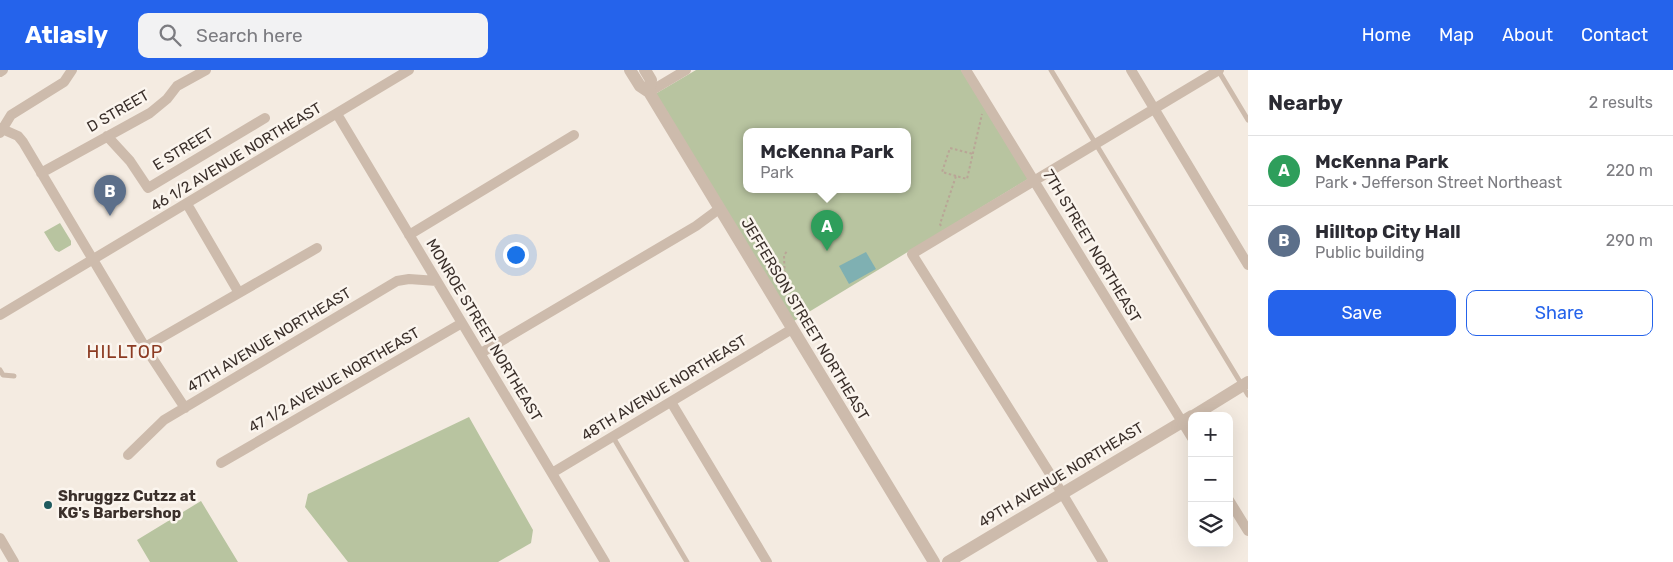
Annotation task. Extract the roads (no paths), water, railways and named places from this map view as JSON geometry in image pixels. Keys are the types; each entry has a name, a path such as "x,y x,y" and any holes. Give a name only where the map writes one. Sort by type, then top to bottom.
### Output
{"street":[{"path":"72,70 64,82 11,116 1,130 18,136 146,347 186,408"},
{"name":"D STREET","path":"41,173 150,113 167,99 177,86 206,70"},
{"name":"46 1/2 AVENUE NORTHEAST","path":"0,315 410,70"},
{"name":"JEFFERSON STREET NORTHEAST","path":"630,70 640,86 649,92 934,562"},
{"name":"JEFFERSON STREET NORTHEAST","path":"645,70 650,80 649,92"},
{"path":"649,92 686,70"},
{"name":"7TH STREET NORTHEAST","path":"966,70 1188,416"},
{"path":"1131,70 1248,265"},
{"path":"1103,562 1062,493 912,254 1218,70"},
{"name":"MONROE STREET NORTHEAST","path":"337,114 606,562"},
{"name":"E STREET","path":"106,136 130,161 148,188 265,118"},
{"path":"409,235 574,134"},
{"path":"186,204 239,293"},
{"path":"480,353 696,226 719,209"},
{"path":"146,347 317,248"},
{"name":"47TH AVENUE NORTHEAST","path":"128,454 164,420 397,281 409,279 437,280"},
{"name":"47 1/2 AVENUE NORTHEAST","path":"221,463 462,323"},
{"name":"48TH AVENUE NORTHEAST","path":"552,473 792,329"},
{"name":"49TH AVENUE NORTHEAST","path":"1200,412 1246,388"},
{"path":"671,402 767,562"},
{"name":"49TH AVENUE NORTHEAST","path":"948,562 1188,419"},
{"path":"1230,502 1248,531"},
{"path":"0,538 14,562"}],"lane":[{"path":"1052,70 1246,388"},
{"path":"1218,70 1248,120"},
{"path":"0,370 3,375 14,376"},
{"path":"612,437 687,562"}],"water":[{"path":"866,252 876,269 849,284 839,266"}],"place":[{"name":"Hilltop City Hall","path":"110,216"},
{"name":"McKenna Park","path":"827,251"},
{"name":"Shruggzz Cutzz at KG's Barbershop","path":"48,505"}],"district":[{"name":"HILLTOP","path":"125,352"}]}
